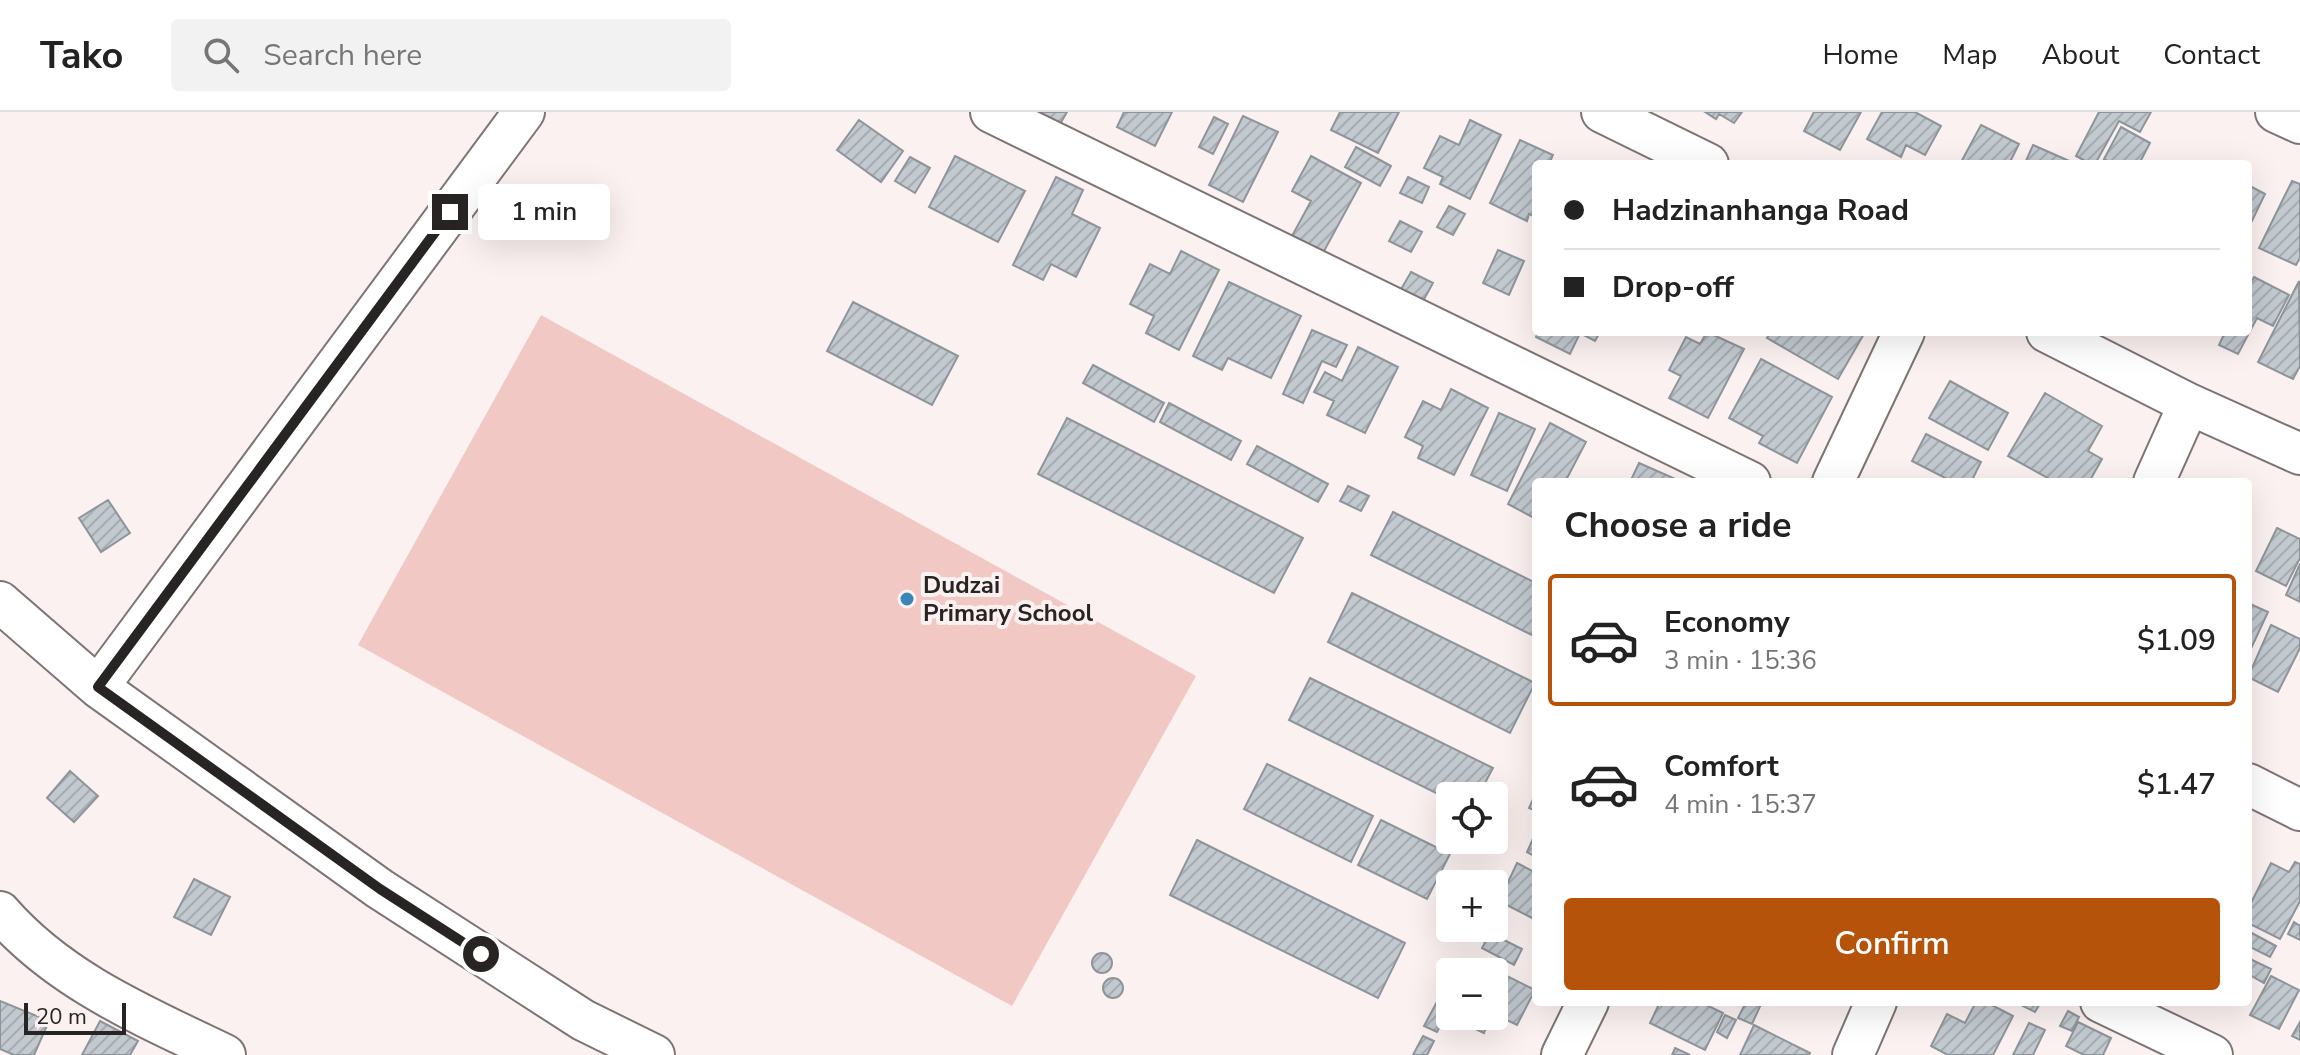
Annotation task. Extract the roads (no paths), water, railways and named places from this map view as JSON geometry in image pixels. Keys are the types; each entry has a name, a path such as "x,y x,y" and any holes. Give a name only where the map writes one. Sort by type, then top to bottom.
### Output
{"street":[{"path":"98,687 524,112"},
{"path":"991,112 1742,478"},
{"path":"1602,112 1700,160"},
{"path":"2276,112 2300,123"},
{"path":"1835,478 1902,336"},
{"path":"2055,336 2189,404 2300,454"},
{"path":"2156,478 2189,404"},
{"path":"0,602 98,687 380,889 583,1020 654,1055"},
{"path":"2252,786 2300,810"},
{"path":"0,912 20,934 99,994 225,1055"},
{"path":"1562,1055 1586,1006"},
{"path":"1853,1055 1874,1006"},
{"path":"2109,1006 2212,1055"}],"place":[{"name":"Dudzai Primary School","path":"907,599"}]}
